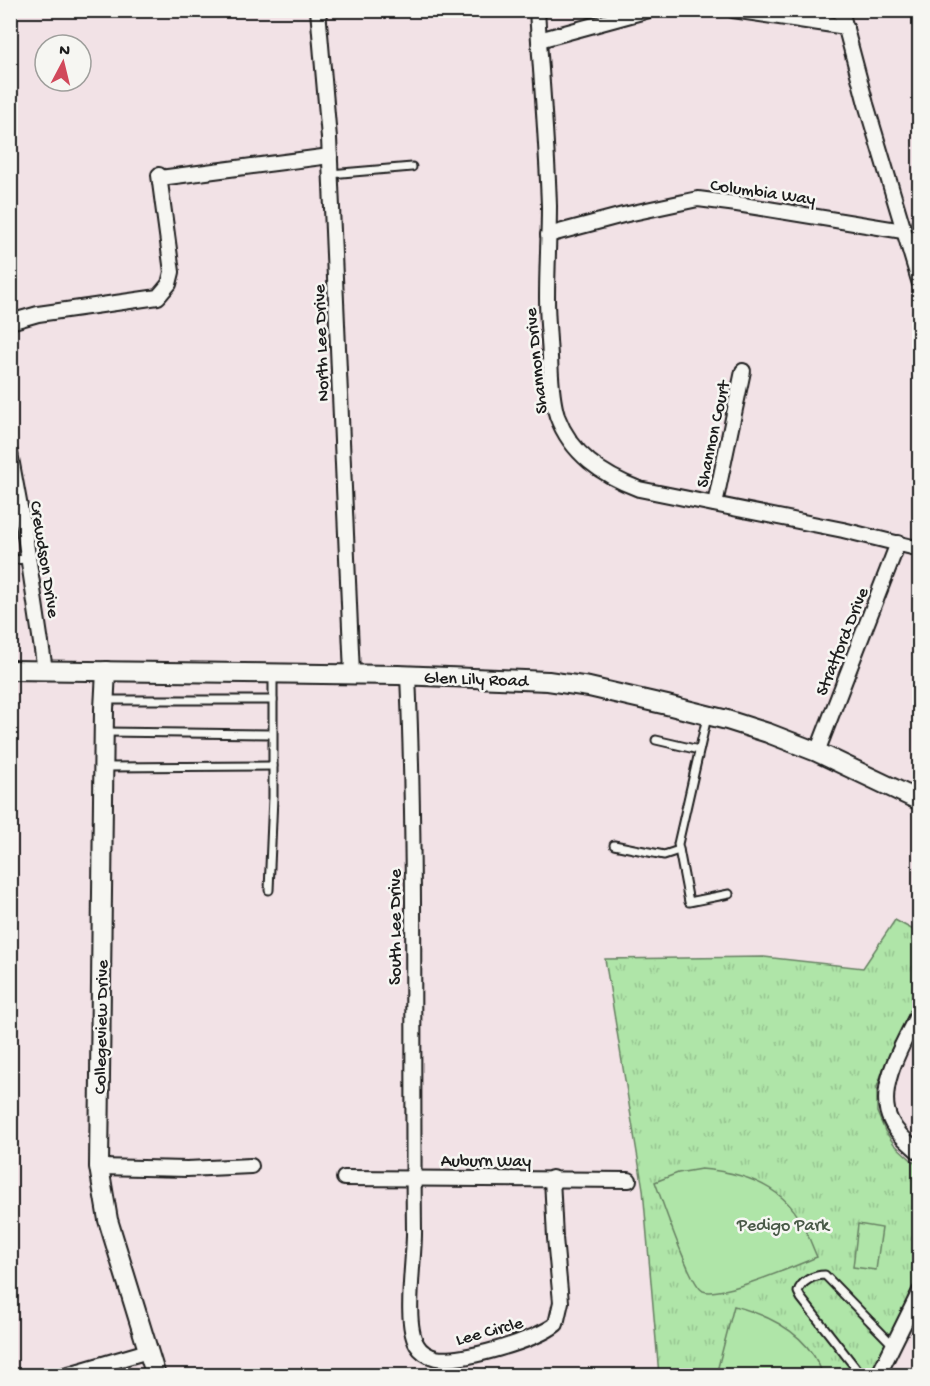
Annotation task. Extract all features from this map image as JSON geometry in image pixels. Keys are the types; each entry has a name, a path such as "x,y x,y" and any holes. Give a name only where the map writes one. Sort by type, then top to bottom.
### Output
{"street":[{"name":"North Lee Drive","path":"318,10 330,156 352,674"},
{"name":"Shannon Drive","path":"537,10 547,162 547,299 552,381 558,416 570,441 596,468 620,482 639,489 920,549"},
{"path":"539,40 649,10"},
{"path":"733,10 846,27"},
{"path":"841,10 920,284"},
{"path":"10,322 38,314 158,297 169,284 172,272 160,177 330,156"},
{"name":"Columbia Way","path":"548,235 623,215 698,200 737,204 903,231"},
{"name":"Shannon Court","path":"715,504 743,371"},
{"name":"Crewdson Drive","path":"10,453 29,559 45,670"},
{"name":"Stratford Drive","path":"817,752 898,543"},
{"name":"Glen Lily Road","path":"10,670 408,675 548,681 589,687 708,715 768,733 817,752 920,801"},
{"name":"Collegeview Drive","path":"106,671 99,1167 108,1220 156,1376"},
{"name":"South Lee Drive","path":"408,675 411,768 414,1178"},
{"path":"920,1011 890,1076 885,1102 893,1126 920,1153"},
{"path":"99,1167 187,1169 251,1166"},
{"name":"Auburn Way","path":"344,1178 629,1180"},
{"name":"Lee Circle","path":"414,1178 415,1241 411,1305 412,1332 421,1350 441,1359 480,1353 508,1345 542,1333 556,1324 561,1302 552,1178"},
{"path":"878,1376 920,1291"},
{"path":"62,1376 148,1351"}],"lane":[{"path":"330,174 412,167"},
{"path":"10,560 29,559"},
{"path":"269,890 273,674"},
{"path":"105,700 273,700"},
{"path":"708,715 678,844 689,902 729,894"},
{"path":"104,732 272,734"},
{"path":"656,740 699,750"},
{"path":"103,767 273,766"},
{"path":"614,845 664,855 679,850"},
{"path":"862,1376 801,1298 798,1292 800,1287 816,1275 825,1275 893,1345"}],"green space":[{"name":"Pedigo Park","path":"895,920 919,933 919,991 877,1087 877,1112 885,1131 894,1144 919,1167 919,1279 896,1327 869,1375 659,1375 643,1189 605,959 764,957 863,968"},
{"path":"701,1169 745,1177 772,1190 794,1210 817,1257 726,1290 703,1291 697,1285 684,1259 655,1182 678,1173"},
{"path":"858,1224 882,1228 876,1270 853,1267"},
{"path":"734,1306 762,1316 788,1330 809,1349 823,1375 716,1375"}]}
